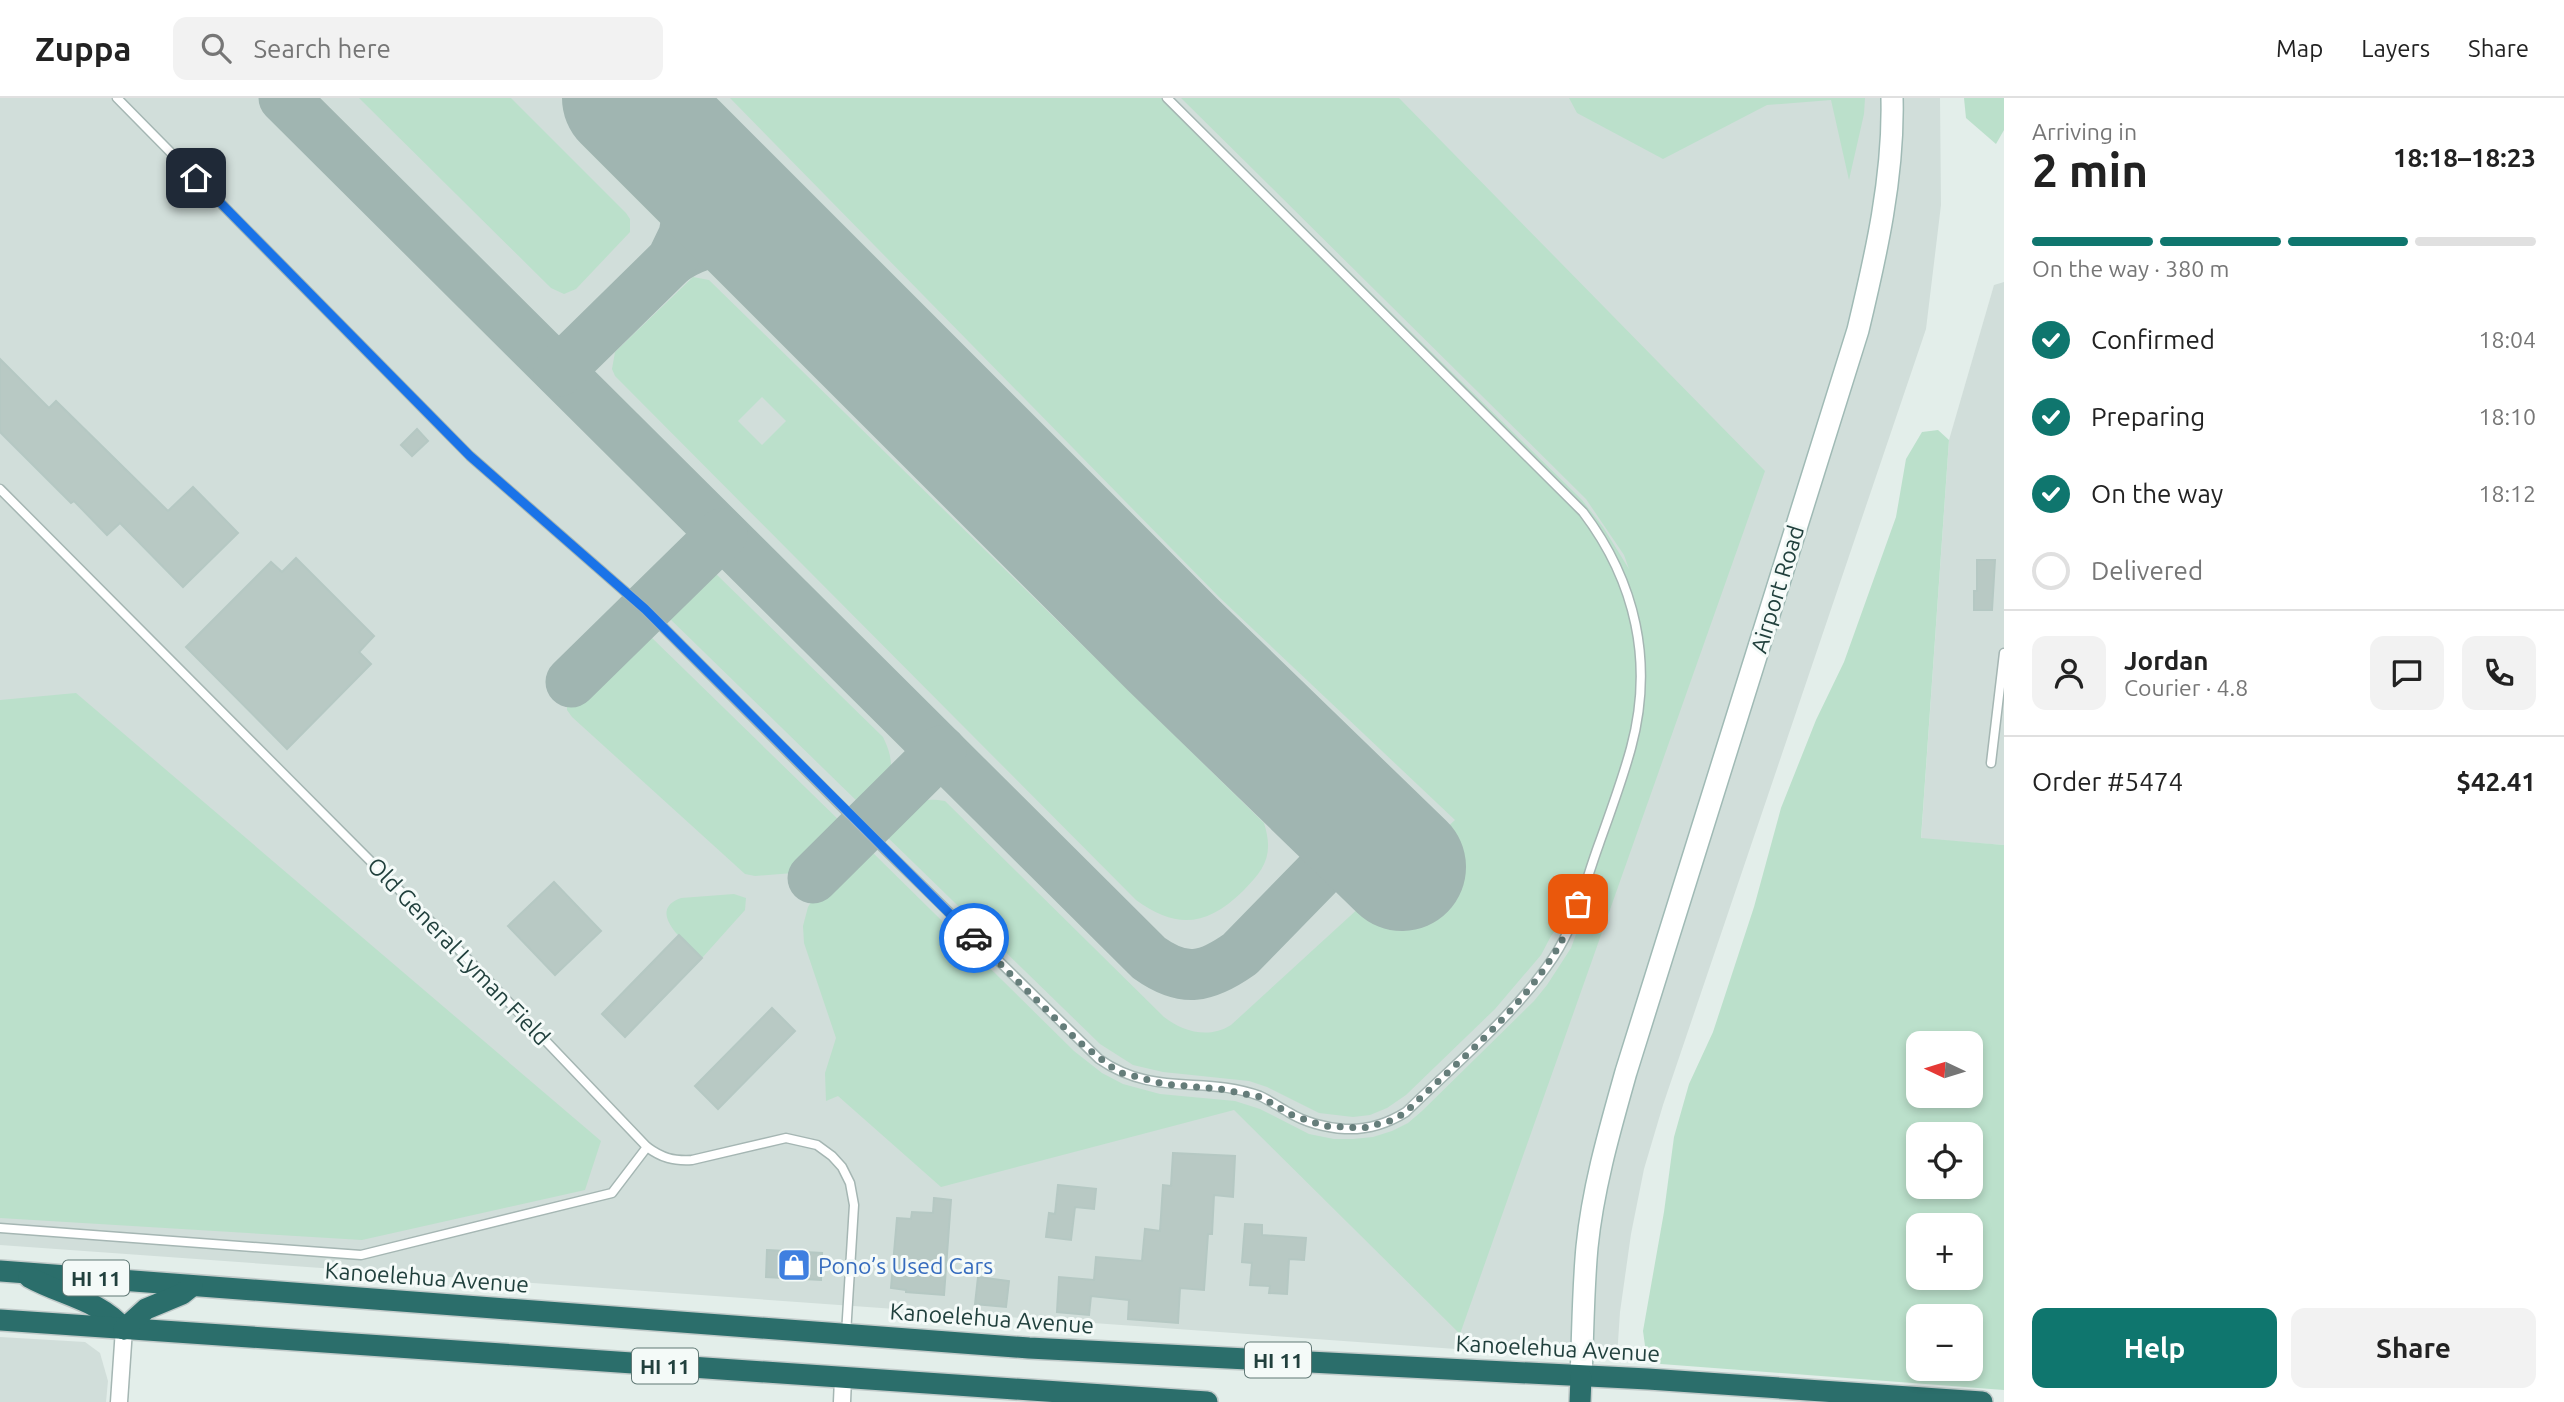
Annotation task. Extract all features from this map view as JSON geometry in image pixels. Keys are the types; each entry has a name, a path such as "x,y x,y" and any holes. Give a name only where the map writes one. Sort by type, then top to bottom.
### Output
{"highway":[{"name":"Kanoelehua Avenue","path":"10,1271 1029,1348 1581,1377 1982,1402"},
{"path":"10,1271 99,1308 114,1316 124,1329 146,1309 182,1294 192,1286"},
{"name":"HI 11","path":"0,1320 1207,1402"},
{"path":"1580,1402 1581,1377"}],"street":[{"name":"Airport Road","path":"1581,1377 1587,1246 1596,1192 1626,1072 1858,330 1882,219 1892,98"},
{"path":"119,1402 124,1329"},
{"path":"842,1402 843,1378"}],"lane":[{"path":"117,98 470,456 645,609 1098,1059 1118,1072 1140,1079 1243,1092 1261,1097 1292,1115 1324,1126 1363,1128 1393,1120 1406,1112 1528,990 1555,956 1570,928 1623,772 1637,722 1641,689 1640,650 1634,616 1615,562 1583,512 1167,98"},
{"name":"Old General Lyman Field","path":"0,489 458,948 647,1146 661,1157 677,1161 692,1160 786,1138 817,1145 832,1156 842,1167 850,1183 854,1205 846,1334"},
{"path":"1991,763 2004,653"},
{"path":"0,1228 361,1255 612,1193 647,1146"}],"shaded area":[{"path":"0,98 1940,98 1941,205 1926,329 1663,1105 1644,1169 1631,1234 1620,1312 1617,1357 1526,1354 0,1245"},
{"path":"2004,282 2004,845 1921,839 1949,440 1994,285"},
{"path":"0,1337 85,1342 100,1353 108,1381 106,1402 0,1402"}],"green space":[{"path":"359,98 511,98 626,213 630,219 630,232 576,289 564,294 551,288"},
{"path":"730,98 1173,98 1582,500 1603,527 1629,569 1624,555 1586,499 1181,98 1399,98 1765,471 1460,1334 1234,1110 941,1187 838,1096 826,1101 825,1073 836,1038 804,943 803,926 808,907 818,891 866,846 1074,1051 1102,1073 1123,1084 1160,1094 1235,1101 1260,1109 1309,1134 1334,1139 1373,1137 1408,1123 1534,1001 1571,948 1597,876 1551,936 1541,955 1495,1009 1406,1095 1387,1108 1370,1115 1353,1117 1319,1113 1249,1081 1163,1072 1133,1065 1100,1044 879,829 894,815 915,802 945,801 1164,1017 1179,1027 1205,1033 1231,1025 1455,820 1219,597"},
{"path":"1569,98 1865,98 1849,180 1831,100 1767,105 1663,159 1577,113"},
{"path":"1964,98 2004,98 2004,130 1996,144 1966,118"},
{"path":"693,277 709,280 1264,823 1268,853 1257,876 1230,903 1204,917 1191,920 1165,916 1136,900 615,376 612,369 615,352","holes":["762,397 786,421 762,445 738,421"]},
{"path":"1938,430 1949,440 1921,838 2004,845 2004,1390 1661,1364 1646,1353 1643,1331 1674,1137 1689,1084 1713,1032 1754,907 1781,808 1816,720 1844,662 1896,517 1906,459 1922,432"},
{"path":"713,571 883,737 891,759 889,777 864,808 665,614 707,572"},
{"path":"649,635 846,827 818,857 793,873 755,876 745,874 572,717 567,710 567,703 571,698"},
{"path":"76,693 601,1141 585,1190 362,1240 0,1218 0,700"},
{"path":"734,894 746,898 745,910 702,958 672,928 667,911 671,904 681,898"}],"building":[{"path":"0,359 49,408 56,401 168,511 193,487 238,533 183,587 120,523 107,535 0,432"},
{"path":"417,429 428,441 412,456 401,445"},
{"path":"296,558 374,636 359,652 371,664 287,749 186,647 271,562 282,572"},
{"path":"1977,560 1995,560 1992,610 1974,610"},
{"path":"554,882 601,931 555,975 508,926"},
{"path":"679,935 702,958 625,1037 602,1014"},
{"path":"772,1008 795,1031 718,1109 695,1086"},
{"path":"1173,1153 1235,1156 1233,1197 1214,1195 1204,1290 1180,1288 1178,1323 1128,1319 1129,1300 1091,1296 1089,1315 1057,1312 1059,1277 1094,1280 1096,1257 1142,1261 1145,1229 1160,1231 1163,1185 1171,1186"},
{"path":"1058,1185 1096,1189 1094,1209 1075,1207 1071,1240 1046,1237 1049,1213 1055,1214"},
{"path":"934,1198 951,1200 944,1295 891,1288 897,1218 911,1219 912,1212 933,1213"},
{"path":"1245,1224 1262,1225 1262,1235 1306,1238 1304,1260 1289,1259 1287,1294 1269,1293 1270,1286 1250,1285 1252,1263 1242,1262"},
{"name":"Pono’s Used Cars","path":"767,1250 822,1253 821,1280 766,1277"},
{"path":"978,1277 1009,1281 1006,1307 975,1304"}],"taxiway":[{"path":"284,98 1149,958 1184,974 1205,972 1228,962 1240,954 1363,828"},
{"path":"559,371 672,260 684,235 689,206 683,173 652,124"},
{"path":"672,260 704,244 734,241 764,250 795,267"},
{"path":"571,682 722,534"},
{"path":"813,878 941,751"}],"runway":[{"path":"626,98 1173,645 1402,867"}],"way so far":[{"path":"974,938 1078,1041 1118,1072 1164,1084 1243,1092 1261,1097 1292,1115 1324,1126 1363,1128 1381,1125 1406,1112 1516,1004 1555,956 1570,928 1578,904"}],"place":[{"name":"Pono’s Used Cars","path":"794,1265"}],"route":[{"path":"196,178 470,456 645,609 974,938"}]}
